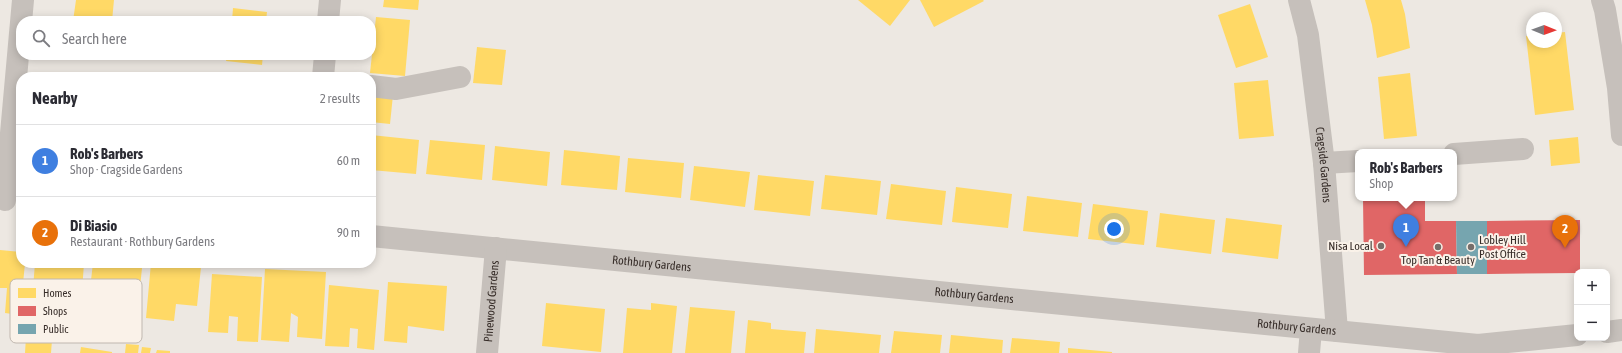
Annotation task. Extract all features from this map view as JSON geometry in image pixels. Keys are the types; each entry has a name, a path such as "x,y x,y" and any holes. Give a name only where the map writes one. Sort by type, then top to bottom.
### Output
{"street":[{"path":"22,16 23,0"},
{"path":"328,16 330,0"},
{"name":"Cragside Gardens","path":"1299,0 1308,35 1324,163 1336,331"},
{"path":"1602,0 1618,88 1622,135"},
{"path":"18,72 19,60"},
{"path":"323,72 325,60"},
{"path":"376,87 396,89 460,77"},
{"path":"8,201 16,94"},
{"path":"1457,154 1523,149"},
{"path":"1324,163 1355,161"},
{"name":"Rothbury Gardens","path":"376,236 1478,345 1574,335"},
{"name":"Pinewood Gardens","path":"487,353 496,248"},
{"path":"1309,353 1311,328"},
{"path":"1610,332 1622,330"}],"building: Homes":[{"path":"76,0 114,0 112,16 74,16"},
{"path":"384,0 419,0 418,10 383,7"},
{"path":"858,0 910,0 890,26"},
{"path":"920,0 983,0 984,1 934,27"},
{"path":"1365,0 1401,0 1405,14 1410,48 1377,58 1372,25"},
{"path":"1250,4 1268,57 1236,68 1218,15"},
{"path":"233,8 267,12 267,16 232,16"},
{"path":"376,17 410,20 405,76 370,72 371,60 376,60"},
{"path":"1562,32 1565,32 1574,110 1535,115 1527,48 1562,48"},
{"path":"477,47 506,50 502,85 473,83"},
{"path":"226,60 262,60 262,65"},
{"path":"1410,73 1417,136 1384,139 1378,77"},
{"path":"1268,80 1274,136 1239,139 1234,83"},
{"path":"376,93 393,95 390,124 376,123"},
{"path":"376,136 419,140 416,174 376,170"},
{"path":"1578,137 1580,163 1551,166 1549,140"},
{"path":"430,140 485,145 482,180 426,174"},
{"path":"495,146 550,152 547,186 492,180"},
{"path":"564,150 620,156 617,190 561,185"},
{"path":"628,158 684,163 681,198 625,192"},
{"path":"694,166 750,172 745,207 690,200"},
{"path":"758,175 814,181 810,216 754,210"},
{"path":"825,175 881,181 877,215 821,209"},
{"path":"891,184 946,191 942,225 886,219"},
{"path":"956,187 1012,194 1008,228 952,222"},
{"path":"1027,196 1082,203 1078,237 1023,231"},
{"path":"1093,204 1148,211 1144,245 1088,239"},
{"path":"1160,213 1215,220 1211,254 1156,247"},
{"path":"1226,218 1282,225 1278,259 1222,252"},
{"path":"0,250 16,252 16,268 25,268 23,279 10,279 10,314 5,313 7,288 0,288"},
{"path":"35,268 84,268 83,279 34,279"},
{"path":"92,268 142,268 141,279 91,279"},
{"path":"151,268 201,268 197,306 176,304 174,321 146,318"},
{"path":"265,269 326,272 322,339 297,337 298,317 291,313 289,342 261,340"},
{"path":"212,274 262,277 258,342 237,341 238,317 229,316 228,333 208,332"},
{"path":"388,282 447,286 444,331 408,326 407,343 384,341"},
{"path":"329,285 379,290 374,350 357,348 358,329 350,328 349,347 325,346"},
{"path":"546,303 605,309 601,352 542,346"},
{"path":"651,303 677,306 672,353 623,353 627,308 651,310"},
{"path":"690,307 735,311 731,353 685,353"},
{"path":"748,320 771,323 771,329 806,332 804,353 745,353"},
{"path":"816,329 881,335 879,353 814,353"},
{"path":"894,331 942,335 940,353 891,353"},
{"path":"951,335 1003,340 1002,353 949,353"},
{"path":"1012,338 1060,342 1059,353 1010,353"},
{"path":"26,343 52,343 51,353 25,353"},
{"path":"126,344 139,345 138,353 125,353"},
{"path":"81,347 112,352 112,353 80,353"},
{"path":"142,347 151,348 150,353 141,353"},
{"path":"1068,348 1112,352 1112,353 1068,353"},
{"path":"157,350 170,351 170,353 156,353"}],"building: Shops":[{"path":"1363,201 1425,201 1425,221 1456,221 1457,274 1364,275"},
{"path":"1580,220 1580,269 1574,269 1574,273 1487,274 1487,221"}],"building: Public":[{"path":"1456,221 1487,221 1487,274 1457,274"}],"place":[{"name":"Nisa Local","path":"1381,246"},
{"name":"Rob's Barbers","path":"1406,247"},
{"name":"Top Tan & Beauty","path":"1438,247"},
{"name":"Lobley Hill Post Office","path":"1471,247"},
{"name":"Di Biasio","path":"1565,248"}]}
